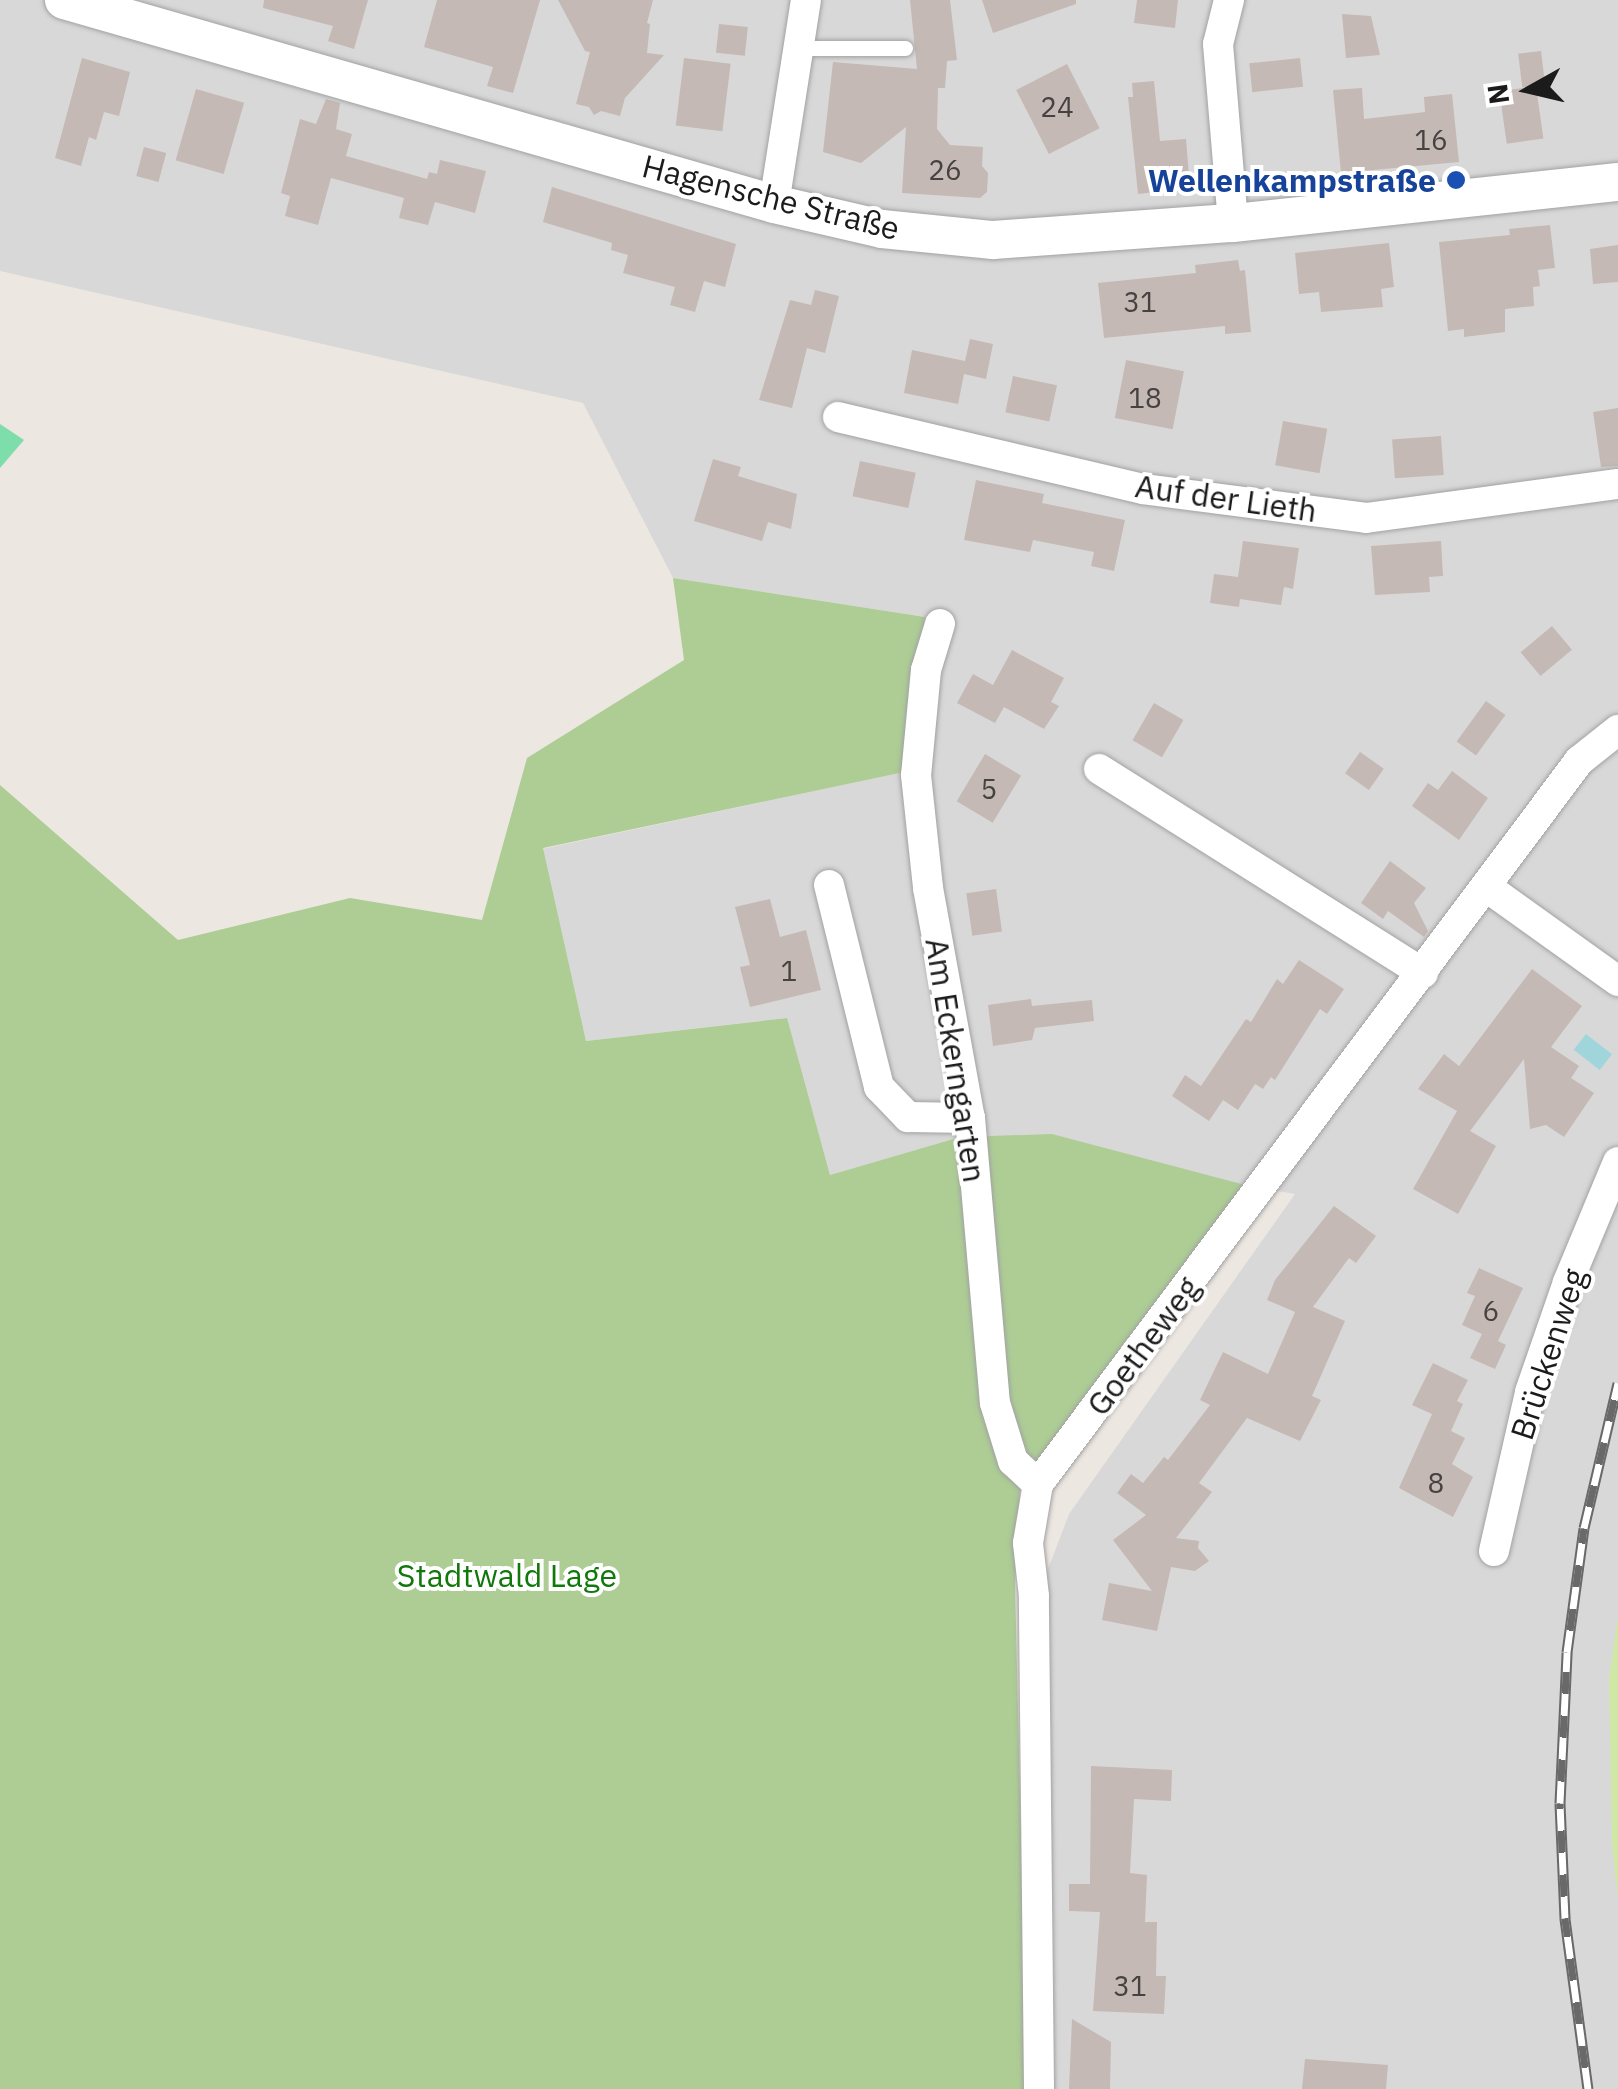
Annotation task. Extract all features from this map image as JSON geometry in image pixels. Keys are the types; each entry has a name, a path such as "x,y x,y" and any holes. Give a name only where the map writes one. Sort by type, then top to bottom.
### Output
{"street":[{"name":"Hagensche Straße","path":"64,0 774,204 882,229 993,240 1233,222 1618,182"},
{"path":"774,204 806,0"},
{"path":"1228,0 1218,44 1233,222"},
{"name":"Auf der Lieth","path":"838,417 1143,489 1366,518 1618,484"},
{"name":"Am Eckerngarten","path":"940,624 926,670 916,775 928,888 970,1118 995,1402 1013,1462 1038,1484"},
{"name":"Goetheweg","path":"1039,2089 1034,1596 1028,1544 1038,1484 1488,888 1579,761 1618,730"},
{"path":"1099,769 1423,974"},
{"path":"830,885 879,1087 908,1117 970,1118"},
{"path":"1488,888 1618,981"},
{"name":"Brückenweg","path":"1494,1551 1530,1392 1568,1282 1618,1162"}],"lane":[{"path":"799,48 906,48"}],"shaded area":[{"path":"0,0 1618,0 1618,2089 1054,2089 1045,1577 1069,1514 1295,1194 960,1137 830,1175 786,1018 586,1041 542,849 908,771 925,617 673,578 583,403 0,271"}],"green space":[{"path":"0,424 24,440 0,468"},
{"name":"Stadtwald Lage","path":"673,578 925,617 909,771 543,848 586,1041 787,1018 830,1175 960,1137 1052,1134 1249,1186 1020,1490 1015,1584 1027,2089 0,2089 0,785 178,940 350,898 482,920 527,758 684,660"},
{"path":"1618,1616 1618,1899 1612,1842 1609,1679"}],"water":[{"path":"1586,1034 1612,1054 1600,1070 1574,1050"}],"building":[{"path":"264,0 368,0 354,49 328,41 333,26 263,8"},
{"path":"437,0 540,0 513,93 487,86 493,67 424,47"},
{"path":"558,0 653,0 647,23 647,53 664,55 625,98 620,116 601,111 594,115 589,107 576,104 590,52 585,51"},
{"path":"910,0 950,0 957,60 947,61 945,88 938,88 937,129 950,145 983,147 987,192 980,198 902,193 906,127 861,163 823,152 833,62 917,69"},
{"path":"982,0 1076,0 1076,4 993,33"},
{"path":"1137,0 1178,0 1175,28 1134,23"},
{"path":"1342,14 1371,16 1380,55 1346,58"},
{"path":"719,24 748,27 745,56 716,53"},
{"path":"1541,51 1545,85 1522,88 1518,54"},
{"path":"82,58 130,72 119,116 104,112 96,140 89,137 81,166 55,158"},
{"path":"684,58 731,64 722,131 676,125"},
{"path":"1300,58 1303,87 1252,92 1249,63"},
{"path":"1067,64 1100,128 1049,154 1016,90"},
{"path":"1154,81 1160,141 1186,139 1190,188 1138,194 1128,97 1133,97 1132,83"},
{"path":"1536,86 1543,138 1507,144 1499,91"},
{"path":"1362,88 1364,119 1425,112 1424,97 1452,94 1459,162 1341,173 1333,90"},
{"path":"196,89 244,103 224,174 176,160"},
{"path":"326,99 340,103 336,129 352,134 346,156 427,179 429,172 437,174 440,160 486,171 475,213 435,202 428,225 399,218 404,198 331,178 318,225 285,216 290,196 281,193 300,119 316,124"},
{"path":"144,147 166,153 158,182 136,176"},
{"path":"552,187 736,244 725,287 704,281 695,312 670,305 675,287 623,273 628,255 611,250 612,243 543,222"},
{"path":"1550,225 1555,268 1538,270 1540,286 1533,287 1534,306 1505,309 1505,332 1464,337 1464,329 1448,331 1439,242 1510,235 1509,229"},
{"path":"1389,243 1394,287 1381,289 1383,307 1321,312 1319,292 1299,294 1295,253"},
{"path":"1618,245 1618,282 1593,284 1590,249"},
{"path":"1238,260 1240,271 1245,270 1251,332 1225,334 1225,326 1104,338 1098,283 1196,273 1195,265"},
{"path":"815,290 839,296 825,353 807,348 792,408 759,400 790,300 811,305"},
{"path":"970,339 993,344 986,379 964,374 958,404 904,393 912,350 965,361"},
{"path":"1126,360 1184,371 1173,429 1115,418"},
{"path":"1013,376 1057,385 1049,422 1005,412"},
{"path":"1618,408 1618,466 1601,467 1593,412"},
{"path":"1283,421 1327,429 1320,473 1275,465"},
{"path":"1441,436 1444,475 1395,478 1392,439"},
{"path":"713,459 741,467 738,476 797,494 791,529 768,522 762,541 694,521"},
{"path":"860,461 916,473 908,508 853,496"},
{"path":"976,480 1044,494 1042,503 1125,520 1114,571 1091,566 1094,552 1033,540 1030,552 964,540"},
{"path":"1243,541 1299,548 1293,589 1284,587 1281,605 1240,599 1239,607 1210,603 1214,574 1238,577"},
{"path":"1441,541 1443,576 1429,577 1430,592 1375,595 1371,546"},
{"path":"1552,626 1572,650 1541,676 1521,652"},
{"path":"1012,650 1064,678 1051,702 1059,706 1044,729 1004,707 995,723 957,703 973,674 993,685"},
{"path":"1486,701 1505,715 1476,756 1457,741"},
{"path":"1154,703 1183,720 1162,757 1132,740"},
{"path":"1360,752 1384,769 1369,790 1345,773"},
{"path":"985,754 1021,776 993,823 957,801"},
{"path":"1452,771 1488,798 1459,840 1412,806 1428,783 1438,790"},
{"path":"1390,861 1426,888 1414,903 1428,931 1424,937 1388,911 1383,919 1361,903"},
{"path":"996,889 1002,932 972,936 966,893"},
{"path":"770,899 780,937 806,930 821,990 750,1007 740,967 750,965 735,907"},
{"path":"1299,960 1344,989 1327,1014 1320,1009 1275,1080 1271,1077 1263,1089 1255,1084 1238,1110 1223,1100 1209,1121 1172,1096 1185,1075 1201,1086 1246,1019 1251,1022 1277,979 1283,984"},
{"path":"1532,969 1582,1006 1551,1047 1579,1066 1571,1078 1594,1093 1564,1137 1546,1125 1530,1129 1524,1059 1470,1131 1496,1146 1458,1214 1413,1189 1457,1111 1418,1089 1444,1054 1459,1066"},
{"path":"1031,999 1032,1006 1092,1000 1094,1021 1035,1028 1032,1040 993,1046 988,1005"},
{"path":"1334,1206 1376,1236 1356,1263 1349,1258 1313,1307 1345,1321 1312,1396 1321,1400 1300,1441 1247,1418 1199,1483 1212,1492 1176,1538 1199,1541 1198,1548 1209,1561 1195,1571 1171,1567 1157,1631 1102,1620 1109,1583 1152,1591 1113,1540 1146,1515 1117,1493 1131,1474 1143,1483 1164,1457 1168,1460 1210,1405 1200,1400 1223,1352 1268,1374 1295,1312 1267,1300 1275,1280"},
{"path":"1479,1268 1523,1288 1498,1341 1506,1345 1495,1369 1470,1358 1482,1334 1462,1325 1475,1296 1467,1293"},
{"path":"1433,1363 1468,1380 1457,1401 1463,1404 1451,1431 1465,1438 1452,1464 1473,1477 1453,1517 1399,1488 1432,1414 1412,1405"},
{"path":"1091,1766 1172,1770 1171,1801 1134,1799 1130,1873 1147,1875 1145,1922 1157,1922 1156,1976 1166,1976 1164,2014 1093,2011 1100,1912 1069,1911 1069,1884 1090,1884"},
{"path":"1072,2019 1111,2042 1110,2089 1069,2089"},
{"path":"1305,2059 1388,2065 1386,2089 1302,2089"}],"railway":[{"path":"1588,2089 1565,1918 1560,1803 1567,1652 1584,1528 1618,1383"}],"place":[{"name":"Wellenkampstraße","path":"1456,180"}]}
